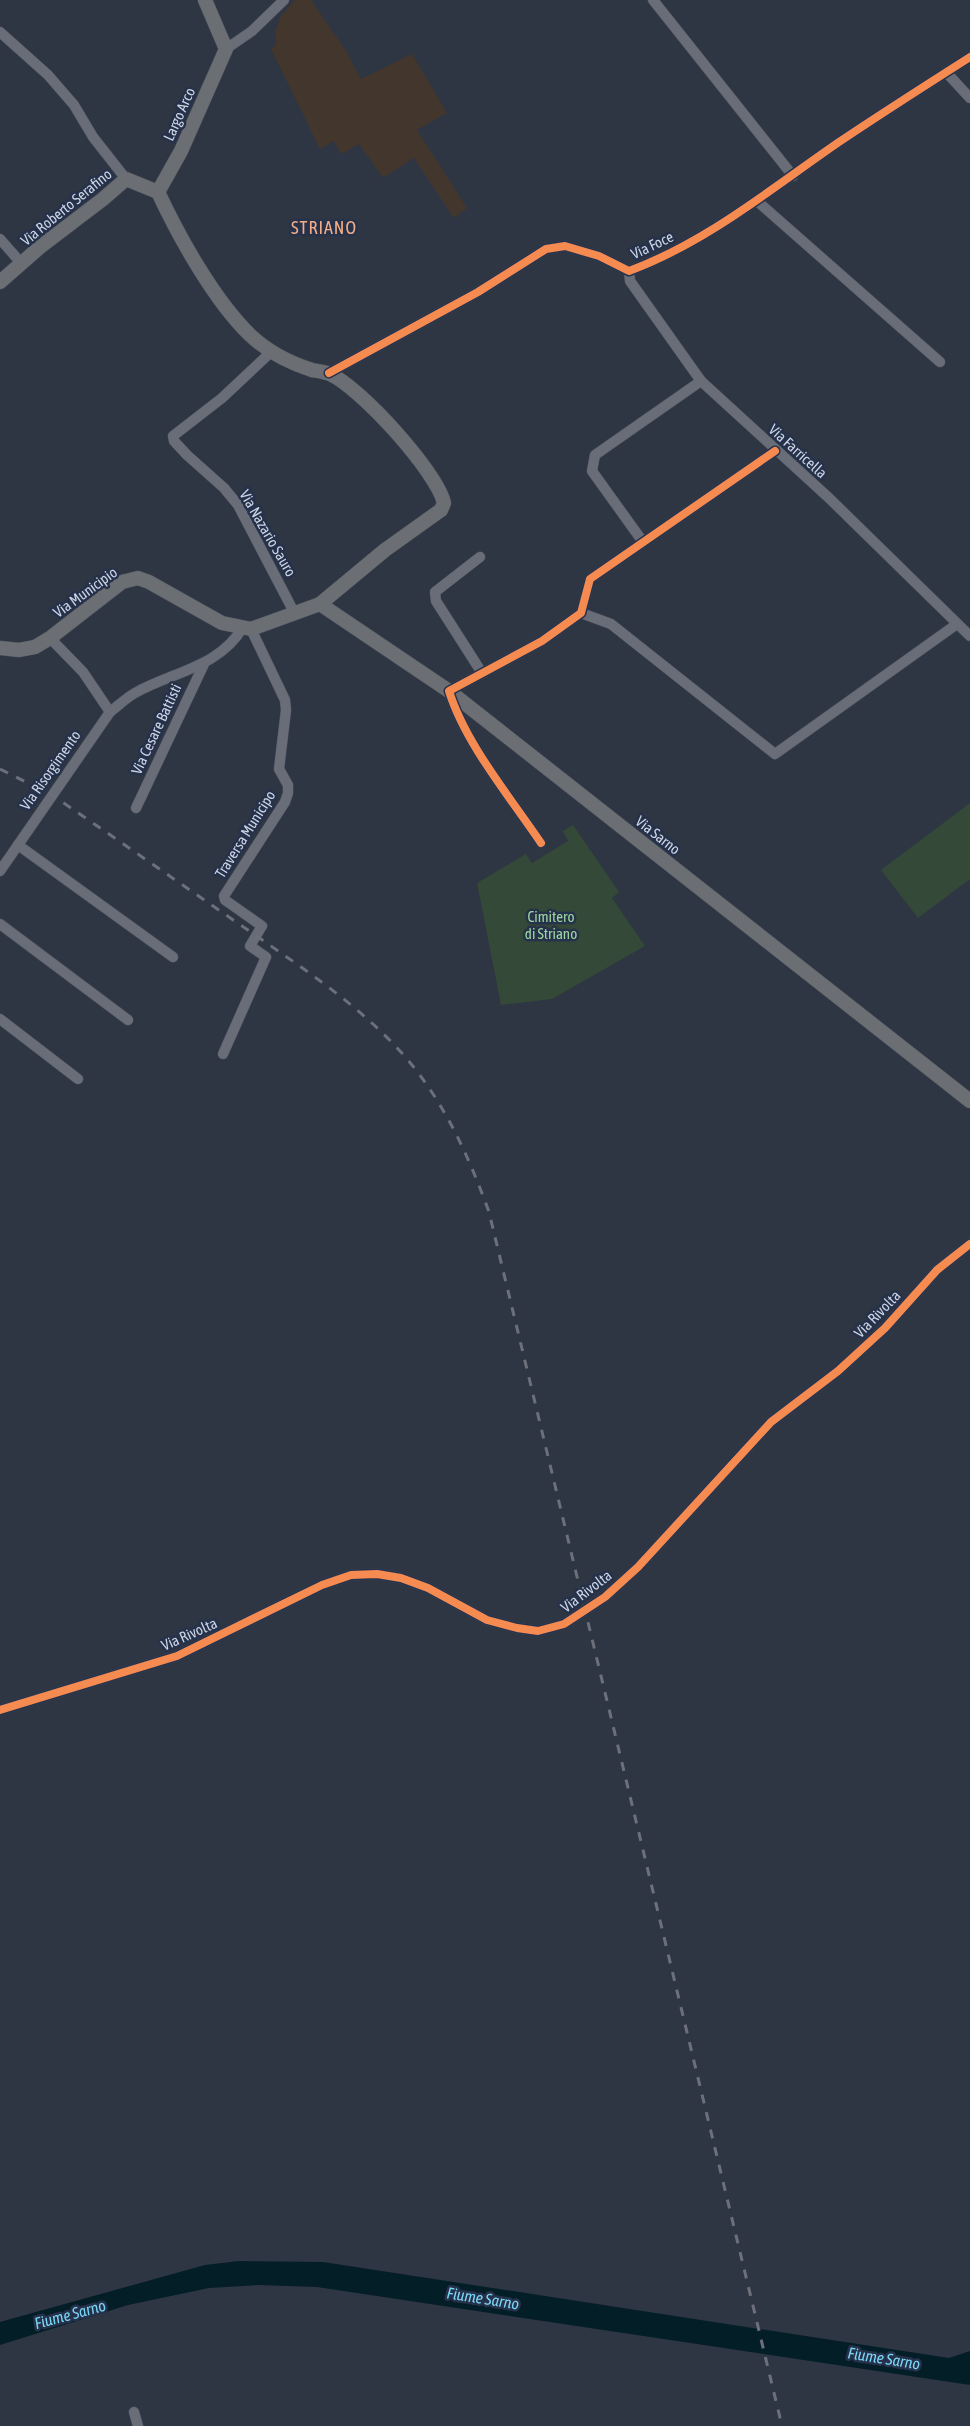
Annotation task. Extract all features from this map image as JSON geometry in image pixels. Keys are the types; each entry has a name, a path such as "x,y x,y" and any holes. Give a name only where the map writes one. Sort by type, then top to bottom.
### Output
{"main road":[{"path":"205,0 226,49"},
{"name":"Largo Arco","path":"158,192 181,151 226,49"},
{"name":"Via Roberto Serafino","path":"0,282 40,247 126,179 158,192"},
{"path":"158,192 181,236 213,289 250,334 271,352 310,369 329,373"},
{"name":"Via Risorgimento","path":"247,628 295,614 320,604 385,550 441,510 444,503 439,488 378,412 348,386 329,373"},
{"name":"Via Municipio","path":"0,648 19,650 35,647 50,638 122,582 138,578 149,582 222,623 247,628"},
{"name":"Via Sarno","path":"320,604 449,690 970,1101"}],"street":[{"path":"226,49 252,31 284,0"},
{"path":"653,0 793,176"},
{"path":"0,32 48,75 74,105 93,137 126,179"},
{"name":"Via Foce","path":"329,373 478,292 546,249 565,246 599,256 629,271 661,259 757,201 838,143 970,57"},
{"path":"946,72 970,98"},
{"path":"757,201 940,362"},
{"path":"0,239 22,264"},
{"name":"Via Farricella","path":"629,271 630,281 701,381 775,451 829,498 970,636"},
{"name":"Via Nazario Sauro","path":"271,352 222,398 176,432 174,440 224,488 238,505 295,614"},
{"path":"643,542 592,471 595,456 701,381"},
{"path":"541,843 468,735 456,712 449,690 542,641 580,614 590,578 775,451"},
{"path":"480,557 435,592 436,601 482,673"},
{"path":"580,614 611,624 775,754 957,624"},
{"name":"Via Risorgimento","path":"0,871 110,712 135,693 204,664 247,628"},
{"name":"Traversa Municipo","path":"223,1054 266,956 250,946 262,926 226,900 224,896 285,802 288,793 288,785 278,769 286,710 285,700 247,628"},
{"path":"50,638 83,672 110,712"},
{"name":"Via Cesare Battisti","path":"136,808 204,664"},
{"path":"18,845 173,957"},
{"path":"0,924 128,1020"},
{"path":"0,1019 78,1079"},
{"name":"Via Rivolta","path":"0,1710 177,1656 322,1585 351,1575 377,1574 401,1578 428,1588 487,1620 517,1628 538,1630 564,1624 605,1597 638,1567 772,1422 838,1371 885,1328 937,1270 970,1244"},
{"path":"134,2412 138,2426"}],"shaded area":[{"path":"295,0 311,0 346,51 361,79 412,54 447,113 417,130 467,208 454,218 414,158 383,178 359,144 341,154 334,141 320,149 271,49 276,45 276,30 280,17"}],"green space":[{"path":"970,803 970,879 918,918 881,870"},
{"name":"Cimitero di Striano","path":"573,825 619,892 612,898 645,946 552,999 501,1005 477,883 526,854 532,863 568,841 563,831"}],"water":[{"name":"Fiume Sarno","path":"239,2261 323,2262 949,2358 970,2351 970,2385 317,2287 259,2285 209,2288 128,2305 0,2345 0,2322 205,2265"}],"railway":[{"path":"0,769 52,795 295,963 350,1004 384,1035 415,1069 429,1087 463,1148 489,1212 782,2426"}],"cycle path":[{"path":"329,373 478,292 546,249 565,246 599,256 629,271 658,259 712,230 839,142 970,57"},
{"path":"541,843 477,750 456,711 449,691 542,641 581,613 590,579 775,451"},
{"path":"0,1710 177,1656 322,1585 351,1575 377,1574 401,1578 428,1588 487,1620 517,1628 538,1631 564,1624 605,1597 638,1567 771,1422 838,1371 885,1328 937,1270 970,1244"}],"district":[{"name":"STRIANO","path":"324,227"}]}
